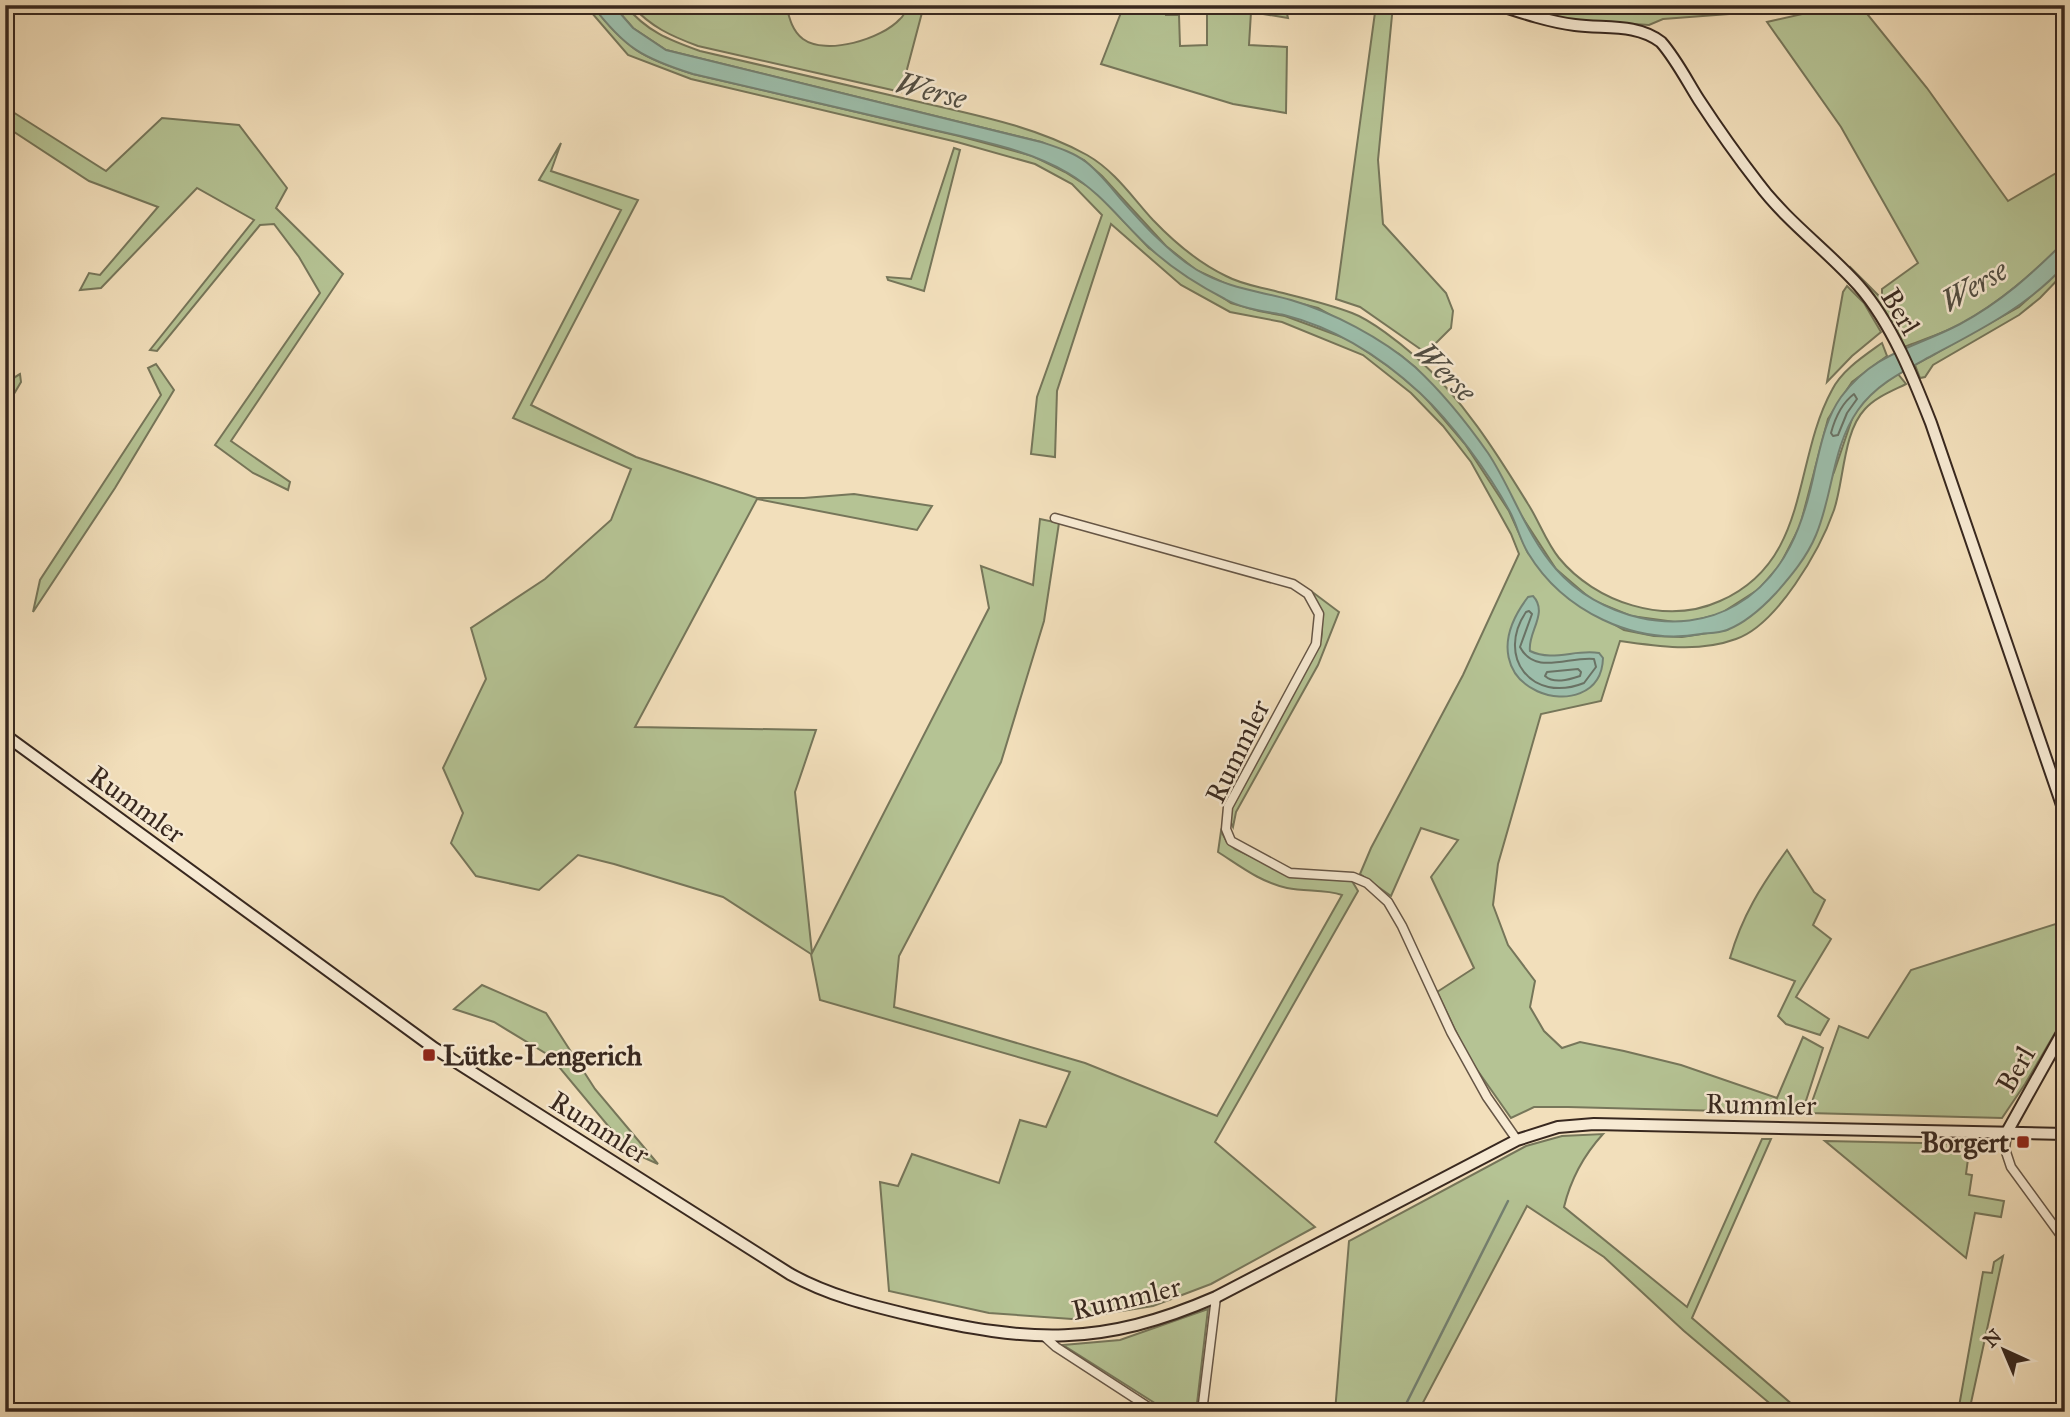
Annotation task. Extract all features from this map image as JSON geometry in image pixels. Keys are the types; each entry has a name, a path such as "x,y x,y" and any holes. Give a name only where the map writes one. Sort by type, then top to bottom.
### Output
{"main road":[{"name":"Berl","path":"1499,5 1573,25 1635,29 1646,32 1661,42 1725,141 1760,186 1784,214 1861,289 1893,340 1931,423 2065,814"},
{"name":"Rummler","path":"5,736 423,1041 799,1279 832,1294 973,1329 1045,1337 1093,1334 1153,1321 1216,1297 1517,1140 1558,1127 1594,1124 2065,1134"},
{"name":"Berl","path":"2007,1132 2065,1028"}],"street":[{"name":"Rummler","path":"1055,518 1234,566 1293,584 1308,594 1319,614 1317,645 1228,807 1226,829 1231,841 1290,873 1353,877 1367,883 1388,902 1402,926 1451,1032 1487,1097 1517,1140"},
{"path":"2007,1132 2005,1149 2011,1167 2065,1241"},
{"name":"Rummler","path":"1202,1412 1216,1297"},
{"name":"Rummler","path":"1045,1337 1056,1347 1156,1412"}],"shaded area":[{"path":"585,5 592,5 625,42 660,63 693,74 1033,156 1095,191 1149,248 1231,303 1285,316 1350,340 1395,371 1424,396 1465,444 1509,511 1528,553 1568,598 1624,630 1654,636 1682,637 1727,630 1769,600 1834,472 1853,416 1870,393 1898,374 1906,384 1874,401 1865,409 1852,430 1834,510 1819,545 1795,584 1767,619 1736,639 1707,646 1678,647 1620,641 1601,701 1541,714 1498,864 1493,905 1508,945 1535,981 1530,1007 1544,1031 1562,1048 1580,1042 1624,1051 1681,1065 1777,1098 1803,1037 1823,1048 1802,1113 1534,1107 1511,1118 1468,1057 1437,992 1474,968 1431,877 1458,840 1421,828 1391,896 1360,874 1371,848 1463,675 1519,554 1511,534 1471,462 1443,426 1411,393 1363,355 1282,322 1230,312 1181,285 1111,224 1057,391 1055,457 1031,454 1037,397 1102,215 1072,184 1035,164 957,142 691,79 628,55"},
{"path":"613,5 625,5 641,22 659,34 700,51 1001,122 1045,136 1087,155 1115,177 1169,236 1206,265 1243,283 1322,303 1360,316 1409,351 1448,390 1491,445 1559,558 1574,574 1592,587 1611,598 1632,605 1654,610 1699,608 1720,601 1749,583 1770,561 1785,536 1819,418 1836,383 1854,364 1882,343 1887,356 1852,382 1828,419 1800,526 1780,565 1759,589 1720,614 1692,621 1675,622 1631,616 1592,600 1556,569 1448,403 1416,368 1399,354 1318,308 1231,286 1196,270 1166,246 1084,160 1041,142 666,50 633,28"},
{"path":"631,5 786,5 799,36 813,44 825,46 867,39 892,26 903,16 909,5 924,5 901,92 698,46 662,30"},
{"path":"1124,5 1166,5 1166,15 1179,15 1180,46 1207,45 1207,5 1285,5 1288,18 1251,12 1249,45 1287,47 1286,113 1233,104 1101,64"},
{"path":"1376,5 1393,5 1378,160 1383,224 1446,293 1453,311 1451,328 1426,353 1360,307 1336,299"},
{"path":"1528,5 1794,5 1769,11 1663,19 1649,25 1557,19 1527,8"},
{"path":"1842,5 1860,5 1927,88 2008,201 2065,168 2065,241 2028,276 1988,307 1952,328 1904,347 1848,269 1850,267 1882,299 1882,289 1918,263 1841,127 1767,22"},
{"path":"5,107 106,171 162,118 239,125 287,188 276,208 343,274 231,441 290,482 288,490 253,473 215,445 320,293 299,257 274,224 260,225 157,351 150,350 254,220 197,188 101,288 80,290 89,273 100,275 158,207 89,181 5,126"},
{"path":"561,143 551,171 638,200 531,405 636,457 757,498 854,494 932,506 917,530 757,499 635,727 816,730 795,792 812,953 989,608 981,566 1033,585 1040,519 1059,523 1044,621 1001,762 899,956 894,1007 1085,1063 1217,1116 1342,895 1287,888 1259,878 1218,852 1221,831 1235,849 1294,877 1352,881 1358,891 1215,1142 1315,1227 1211,1284 1153,1306 1072,1319 989,1313 889,1291 880,1182 898,1186 912,1154 999,1183 1020,1120 1046,1127 1070,1072 820,1000 811,954 723,897 578,855 539,890 476,876 451,843 463,813 443,768 486,679 471,628 545,579 611,520 631,469 513,418 621,210 539,180"},
{"path":"954,148 960,150 924,291 888,280 887,277 911,279"},
{"path":"2065,265 2065,272 2019,315 1933,365 1925,377 1920,378 1915,365 2019,307"},
{"path":"1847,286 1864,303 1881,332 1827,382 1843,292"},
{"path":"156,364 174,390 115,488 33,612 40,580 161,395 148,368"},
{"path":"20,374 21,382 5,409 9,384"},
{"path":"1311,591 1339,612 1318,665 1236,812 1233,827 1230,821 1232,808 1321,640 1321,614"},
{"path":"1787,850 1814,892 1825,900 1813,925 1831,939 1796,997 1829,1019 1820,1035 1786,1024 1778,1016 1795,981 1730,958 1740,928 1753,902"},
{"path":"2065,921 2065,1016 2002,1118 1808,1113 1839,1026 1868,1038 1911,970"},
{"path":"482,985 546,1013 595,1089 658,1164 629,1151 550,1056 494,1022 454,1009"},
{"path":"1603,1134 1579,1168 1564,1207 1687,1307 1762,1139 1771,1139 1692,1318 1801,1412 1780,1412 1684,1331 1604,1257 1527,1206 1418,1412 1335,1412 1349,1241 1526,1146 1562,1136"},
{"path":"1825,1141 1970,1144 1966,1174 1972,1175 1969,1195 2004,1201 2001,1217 1975,1213 1966,1258"},
{"path":"2003,1256 1969,1412 1958,1412 1983,1272 1992,1273 1994,1262"},
{"path":"1208,1309 1196,1412 1169,1412 1063,1345 1120,1340"}],"water":[{"path":"592,5 613,5 633,28 666,50 1041,142 1081,158 1100,174 1156,237 1197,270 1231,285 1323,311 1372,336 1402,356 1434,386 1488,453 1536,542 1556,569 1573,586 1594,600 1640,618 1665,621 1713,615 1736,605 1753,593 1768,579 1790,546 1805,509 1828,422 1841,397 1854,382 1881,360 1960,324 2003,297 2065,241 2065,265 2020,304 1893,378 1866,400 1849,424 1838,455 1822,520 1812,543 1793,573 1760,609 1724,631 1676,636 1651,635 1603,620 1561,592 1543,574 1528,553 1510,512 1492,481 1469,449 1432,405 1390,367 1357,345 1322,328 1284,315 1239,305 1196,283 1160,257 1102,199 1068,173 1032,156 994,144 693,74 660,63 625,42"},
{"path":"1533,596 1539,609 1530,651 1547,655 1590,652 1599,653 1603,658 1596,681 1580,693 1559,697 1537,691 1519,678 1509,657 1510,630 1528,597"}],"waterway":[{"path":"1402,1412 1508,1201"}],"place":[{"name":"Lütke-Lengerich","path":"429,1055"},
{"name":"Borgert","path":"2023,1142"}],"water label":[{"name":"Werse","path":"931,91"},
{"name":"Werse","path":"1974,286"},
{"name":"Werse","path":"1445,372"}]}
